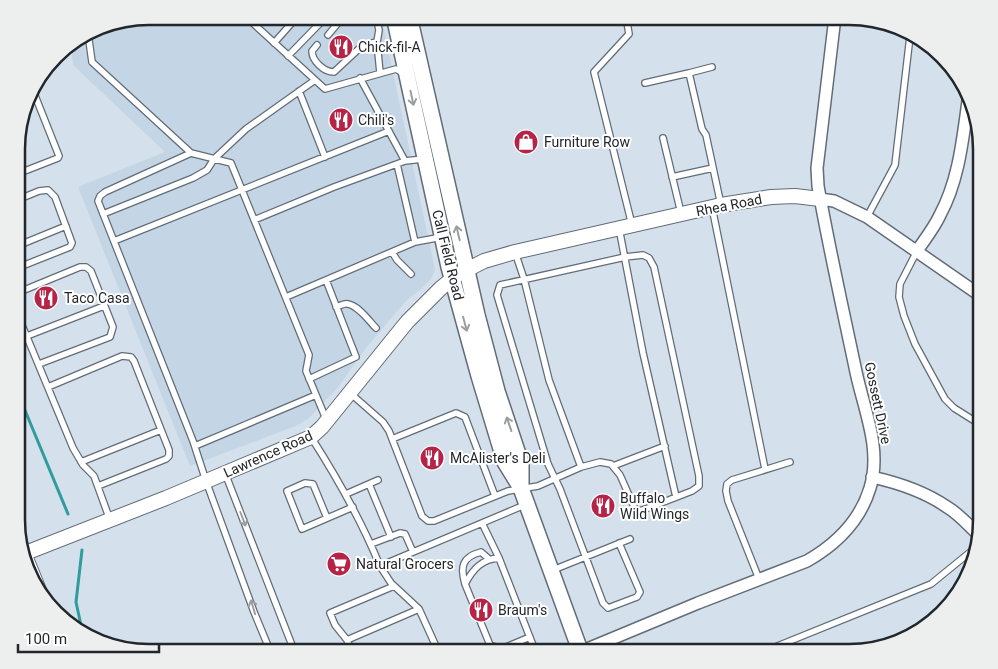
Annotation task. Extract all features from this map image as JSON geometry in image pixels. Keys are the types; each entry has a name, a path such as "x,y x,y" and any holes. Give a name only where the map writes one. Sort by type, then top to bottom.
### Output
{"main road":[{"name":"Call Field Road","path":"396,25 443,237 459,275"},
{"name":"Call Field Road","path":"411,25 441,158 459,275 479,376 505,462 521,488 578,644"},
{"path":"407,74 422,70"},
{"path":"425,159 441,158"}],"street":[{"name":"Gossett Drive","path":"600,644 806,561 825,550 842,536 865,501 872,477 873,436 858,379 820,199 816,168 834,25"},
{"path":"917,251 940,216 950,194 958,168 967,110"},
{"name":"Rhea Road","path":"459,275 484,261 515,252 716,206 771,197 795,196 834,201 866,217 973,290"},
{"name":"Lawrence Road","path":"29,552 310,438 327,421 406,322 425,302 459,275"},
{"path":"872,477 930,496 949,508 973,529"}],"lane":[{"path":"255,25 325,89 396,69 407,74"},
{"path":"274,43 290,25"},
{"path":"288,56 318,25"},
{"path":"328,35 336,25"},
{"path":"378,25 377,42 380,73"},
{"path":"628,25 629,34 594,72 626,227 625,257 643,353 676,497"},
{"path":"89,41 92,62 191,153 231,163 309,355 306,371 327,421"},
{"path":"866,217 895,165 909,41"},
{"path":"317,45 312,51 312,56 326,70 334,72 363,45 377,42"},
{"path":"645,83 712,67"},
{"path":"689,73 713,168 716,206 765,469"},
{"path":"360,78 405,161"},
{"path":"103,214 194,178 207,170 214,159 246,129 315,80"},
{"path":"299,91 325,157"},
{"path":"25,171 59,156 36,98"},
{"path":"114,241 389,131"},
{"path":"663,138 681,214"},
{"path":"191,153 105,192 98,201 195,446 254,612 268,644"},
{"path":"254,220 334,187 405,161 425,159"},
{"path":"397,164 415,242"},
{"path":"672,177 713,168"},
{"path":"25,197 39,191 48,190 55,197 72,243 70,247 25,265"},
{"path":"25,243 66,226"},
{"path":"286,297 415,242 443,237"},
{"path":"917,251 900,284 899,297 904,316 915,344 945,399 954,408 973,420"},
{"path":"392,252 411,274"},
{"path":"515,252 524,278 549,380 581,467"},
{"path":"350,393 383,422 392,439 422,516 428,521 495,496 521,488 538,486 554,479 581,467 607,462 620,475 636,511 696,488 699,486 699,476 654,268 649,258 643,255 625,257 524,278 500,285 497,295 554,479 560,489 584,557 605,606 612,607 637,597 640,592 619,543"},
{"path":"25,290 80,267 86,267 91,271 113,327 110,336 39,364"},
{"path":"309,379 356,357 326,280"},
{"path":"336,307 351,305 359,310 376,328"},
{"path":"27,336 104,306"},
{"path":"25,331 73,448 81,462 94,476 110,520"},
{"path":"48,387 122,356 131,357 134,361 169,450 169,456 166,459 98,486"},
{"path":"195,446 316,395"},
{"path":"392,439 456,413 465,417 495,496"},
{"path":"81,462 161,430"},
{"path":"310,438 346,494 372,544 380,566 394,586 419,609 435,644"},
{"path":"613,466 665,446"},
{"path":"759,579 728,501 726,484 732,480 790,462"},
{"path":"225,473 292,644"},
{"path":"346,494 378,480"},
{"path":"327,518 313,484 306,483 287,491 302,529 353,507"},
{"path":"369,484 390,537"},
{"path":"380,566 527,504"},
{"path":"482,523 499,558 533,644"},
{"path":"372,544 400,533 405,534 413,552"},
{"path":"551,570 630,539"},
{"path":"489,558 481,552 471,555 464,562 462,572 490,644"},
{"path":"782,644 931,584 968,554"},
{"path":"465,584 476,566 489,558 499,558"},
{"path":"349,644 335,625 330,613 394,586"},
{"path":"347,640 419,609"},
{"path":"513,644 530,637"}],"shaded area":[{"path":"141,25 383,25 435,270 431,279 408,299 393,316 366,348 339,386 308,419 298,425 190,466 78,187 165,152 73,65 72,52 80,46 101,34 125,27"}],"waterway":[{"path":"25,410 68,514"},
{"path":"81,623 76,602 82,550"}],"place":[{"name":"Chick-fil-A","path":"341,47"},
{"name":"Chili's","path":"341,120"},
{"name":"Furniture Row","path":"526,142"},
{"name":"Taco Casa","path":"46,298"},
{"name":"McAlister's Deli","path":"432,458"},
{"name":"Buffalo Wild Wings","path":"603,506"},
{"name":"Natural Grocers","path":"339,564"},
{"name":"Braum's","path":"481,610"}]}
